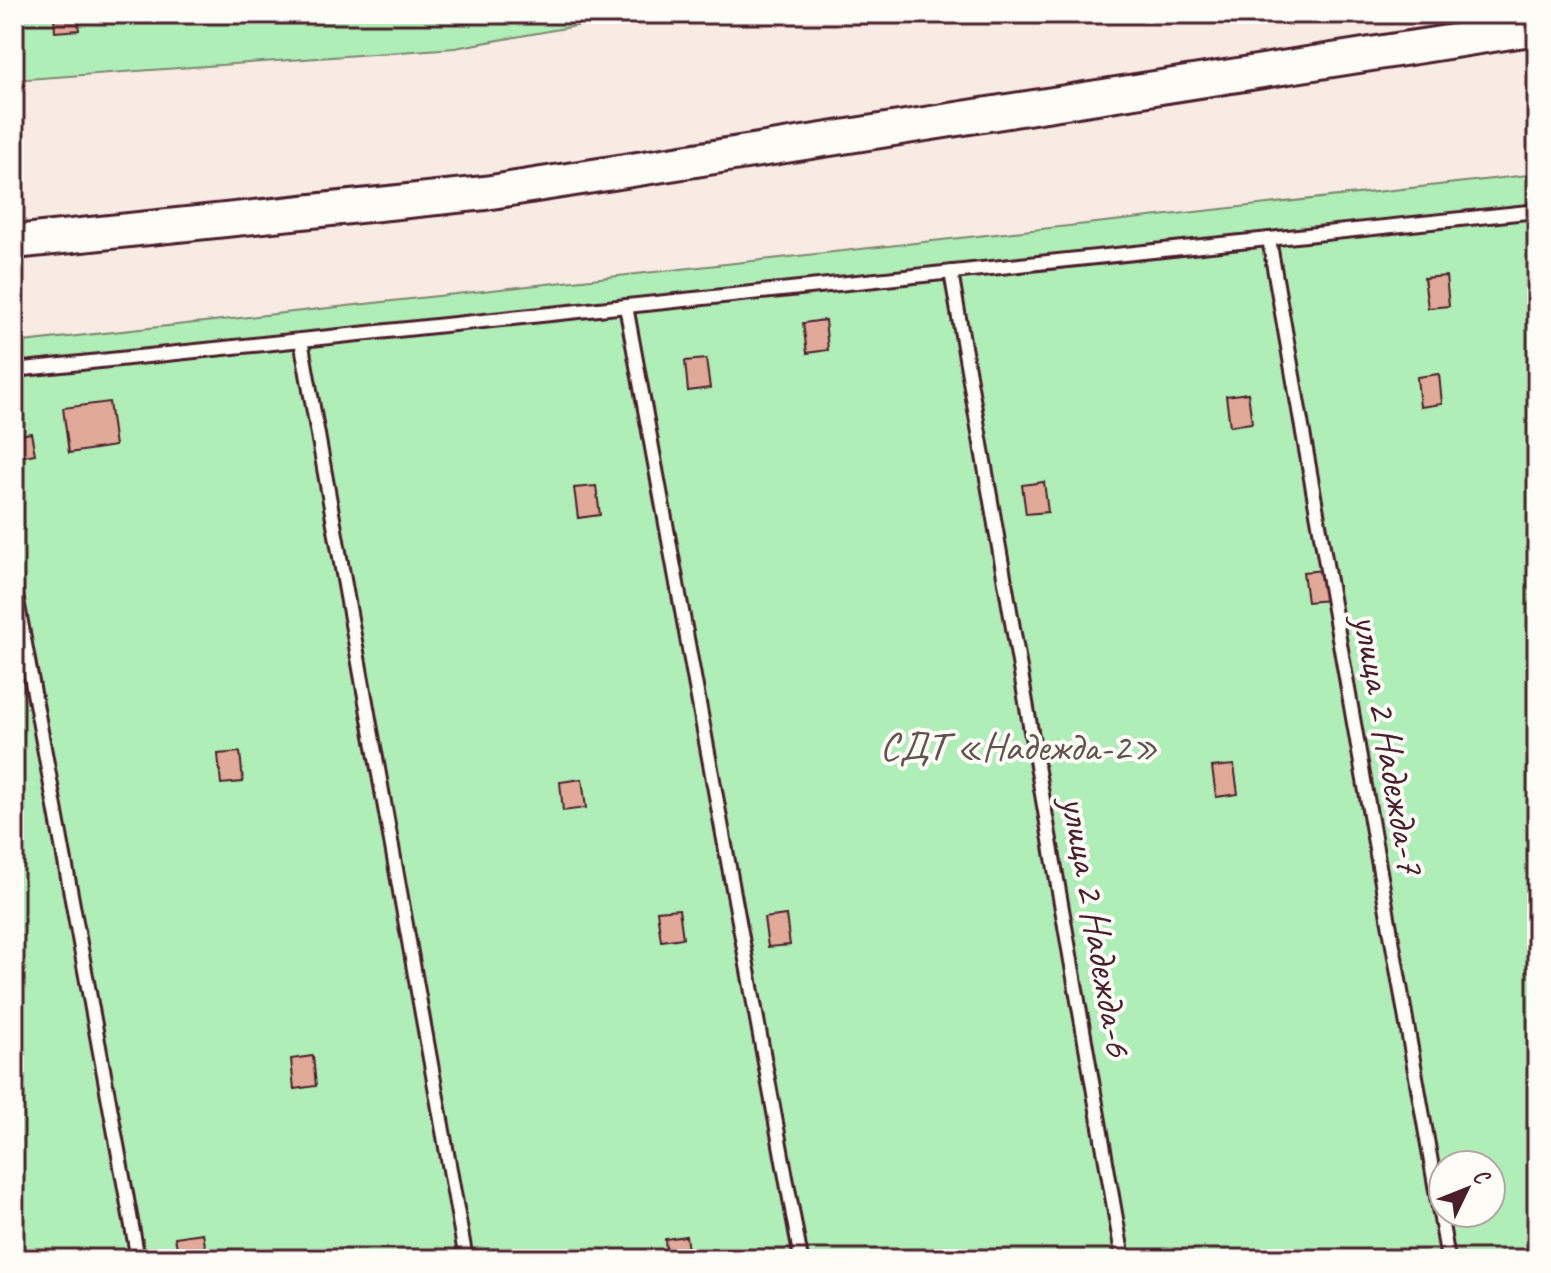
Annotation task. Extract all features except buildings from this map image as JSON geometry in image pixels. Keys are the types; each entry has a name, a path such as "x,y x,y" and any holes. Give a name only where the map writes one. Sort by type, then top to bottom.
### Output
{"street":[{"path":"14,242 485,193 1537,28"}],"lane":[{"path":"14,370 1537,211"},
{"name":"улица 2 Надежда-7","path":"1269,239 1448,1259"},
{"name":"улица 2 Надежда-6","path":"951,272 1123,1259"},
{"path":"626,306 801,1259"},
{"path":"301,340 466,1259"},
{"path":"14,584 138,1259"}],"green space":[{"path":"14,14 642,14 455,48 14,80"},
{"name":"СДТ «Надежда-2»","path":"1537,174 1537,1259 14,1259 14,343"}]}
